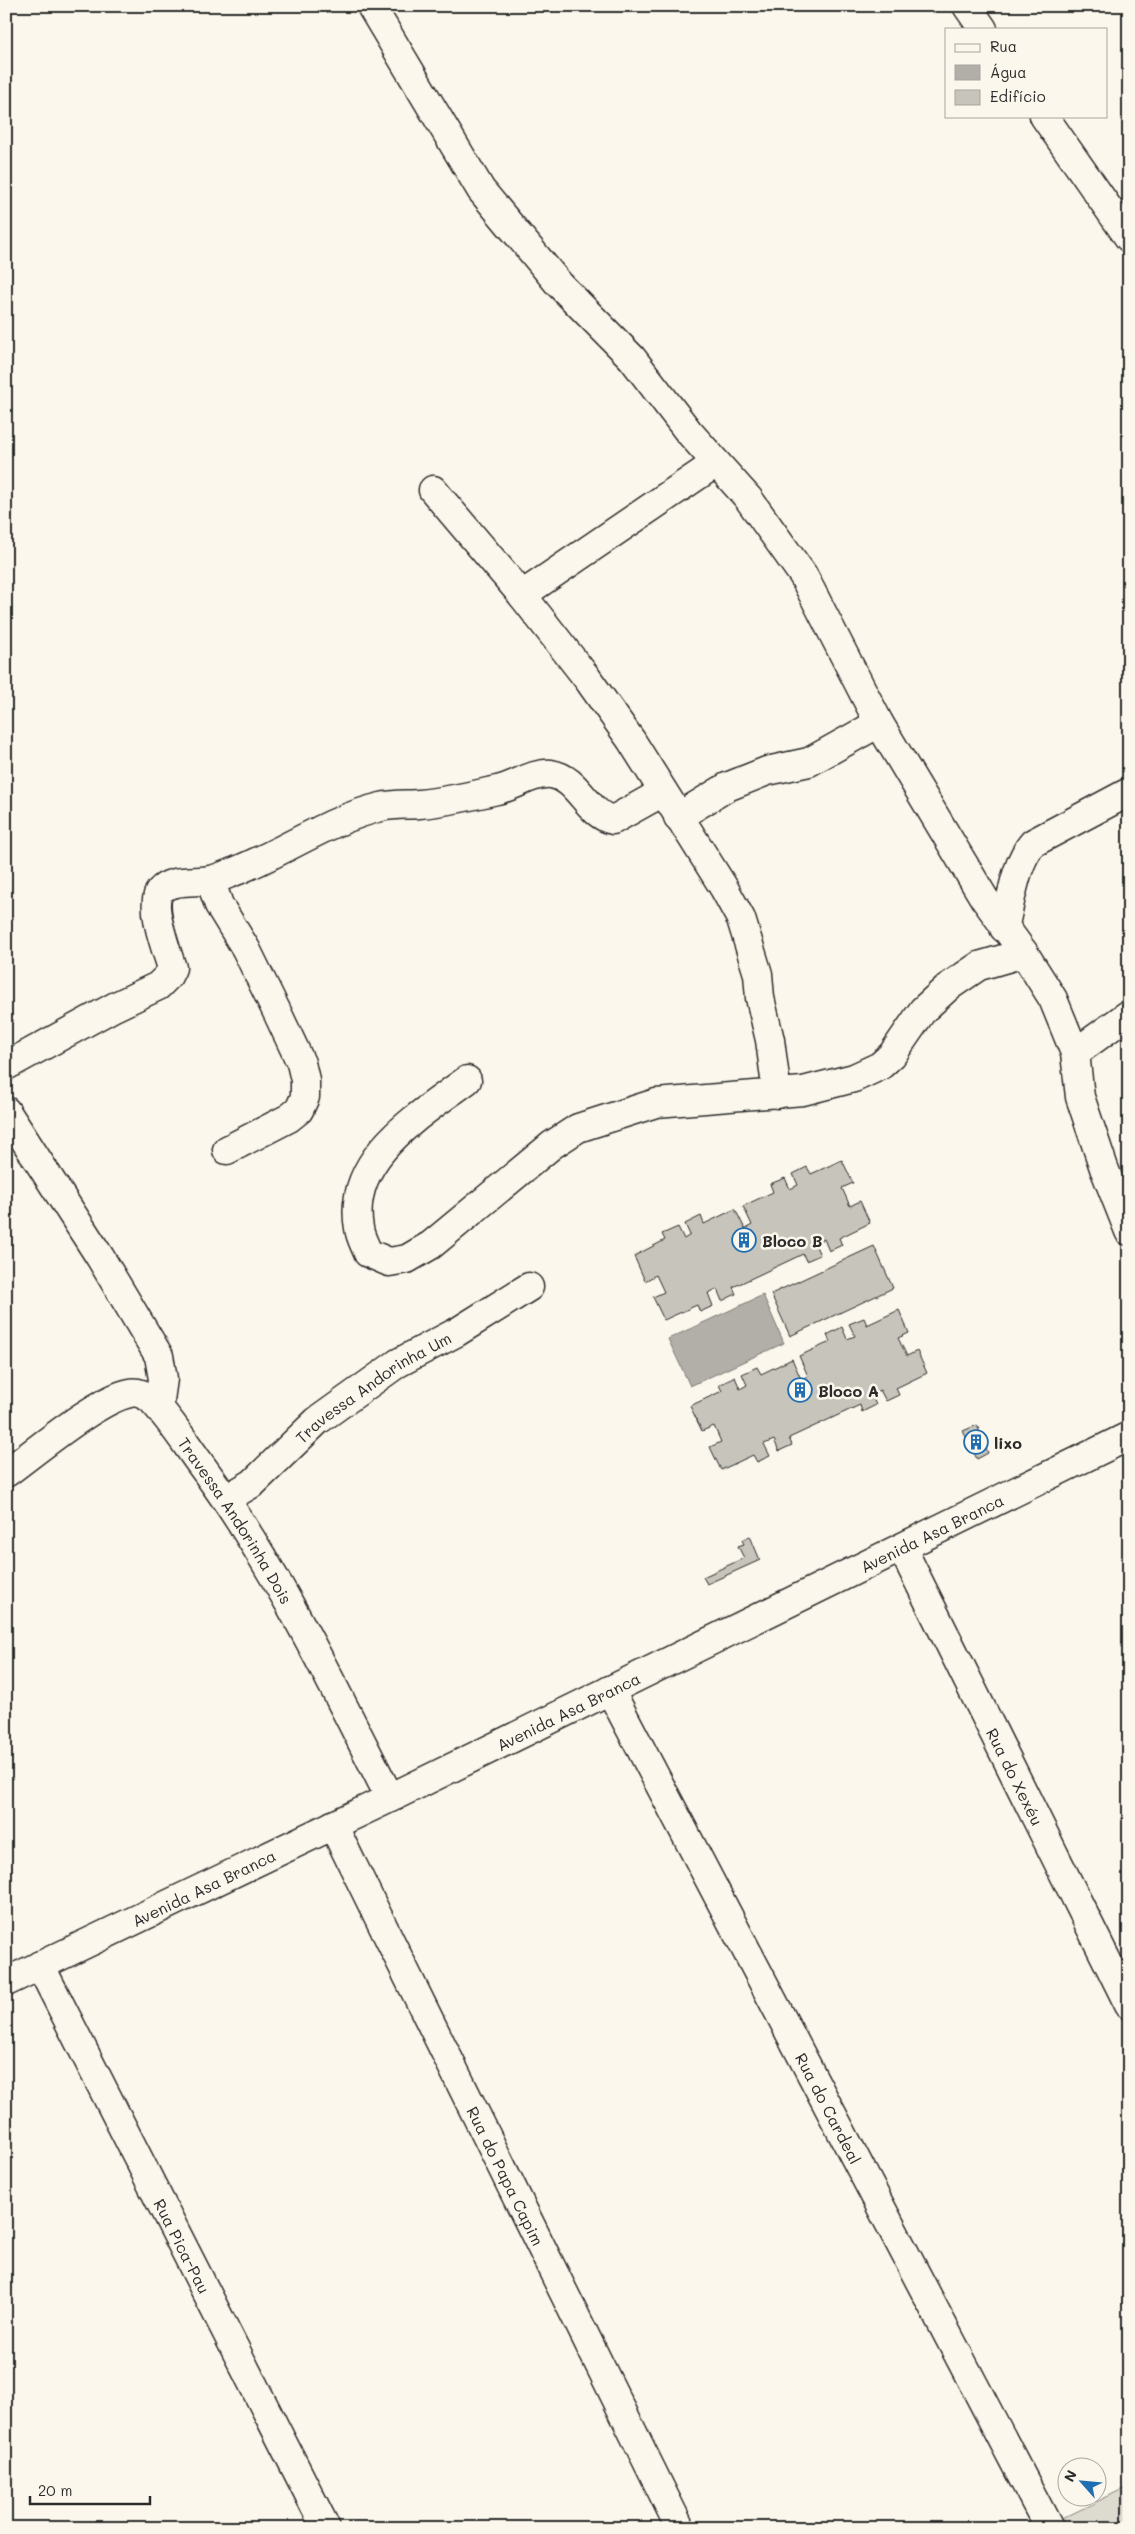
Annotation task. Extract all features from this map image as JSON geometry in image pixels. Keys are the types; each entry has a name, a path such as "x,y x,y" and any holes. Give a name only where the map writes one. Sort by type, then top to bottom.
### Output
{"street":[{"path":"372,6 481,190 559,284 632,358 716,463 748,498 803,575 879,723 984,898 1024,953 1053,999 1075,1053 1080,1098 1104,1168 1129,1231"},
{"path":"967,6 982,28"},
{"path":"1045,118 1129,238"},
{"path":"522,595 716,463"},
{"path":"433,490 522,595 631,740 724,888 741,919 758,974 760,998 770,1040 777,1094"},
{"path":"678,817 727,787 767,771 809,762 879,723"},
{"path":"6,1066 114,1006 158,986 168,976 172,968 161,931 156,904 157,898 166,886 188,881 210,880 236,870 352,816 382,806 420,804 500,790 541,775 551,774 559,777 585,797 597,814 613,820 662,792"},
{"path":"1004,928 1025,851 1033,843 1129,792"},
{"path":"210,880 219,905 246,949 277,1012 301,1063 305,1080 305,1097 299,1110 289,1118 227,1150"},
{"path":"467,1080 392,1138 372,1163 359,1188 357,1207 359,1230 368,1253 389,1262 407,1259 431,1245 552,1145 578,1128 656,1103 803,1092 854,1078 880,1066 892,1055 923,1010 948,988 979,966 1024,953"},
{"path":"1075,1053 1129,1014"},
{"path":"6,1111 100,1257 159,1356 164,1379 158,1407"},
{"name":"Travessa Andorinha Um","path":"226,1499 253,1482 317,1421 398,1363 457,1332 529,1286"},
{"name":"Travessa Andorinha Dois","path":"6,1473 85,1416 119,1396 132,1392 144,1394 158,1407 226,1499 305,1633 390,1798"},
{"name":"Avenida Asa Branca","path":"6,1982 390,1798 1129,1436"},
{"name":"Rua do Xexéu","path":"902,1548 1129,2005"},
{"name":"Rua do Cardeal","path":"610,1690 1049,2528"},
{"name":"Rua do Papa Capim","path":"333,1825 680,2528"},
{"name":"Rua Pica-Pau","path":"40,1965 326,2528"}],"shaded area":[{"path":"1129,2486 1129,2528 1043,2528 1088,2506 1108,2506 1108,2496"}],"water":[{"path":"763,1295 784,1343 690,1386 668,1339"}],"building":[{"name":"Bloco B","path":"842,1160 853,1183 842,1188 850,1206 860,1201 870,1223 839,1238 842,1245 829,1251 824,1239 815,1244 820,1255 806,1261 803,1254 733,1287 736,1294 722,1301 717,1289 708,1293 713,1306 700,1312 697,1305 664,1320 653,1297 664,1292 656,1275 645,1281 634,1256 665,1240 662,1234 678,1227 684,1239 690,1235 685,1224 701,1216 704,1224 735,1209 745,1229 752,1225 743,1206 773,1192 770,1184 785,1178 790,1189 798,1185 793,1174 807,1167 811,1174"},
{"path":"874,1246 893,1288 790,1336 771,1294"},
{"name":"Bloco A","path":"899,1310 909,1333 898,1338 907,1356 917,1351 927,1373 896,1388 899,1395 886,1401 880,1390 871,1394 876,1405 862,1412 860,1405 789,1438 792,1445 779,1451 774,1440 764,1444 770,1456 757,1462 753,1455 721,1470 710,1447 721,1442 714,1426 702,1431 690,1406 722,1391 719,1385 735,1377 740,1389 747,1385 742,1374 757,1367 761,1374 792,1359 801,1379 808,1376 799,1356 830,1342 827,1335 842,1327 847,1339 855,1336 849,1324 864,1318 867,1325"},
{"name":"lixo","path":"977,1425 988,1453 977,1459 963,1431"},
{"path":"750,1536 760,1560 707,1584 703,1577 744,1558 738,1546 744,1544 742,1540"}],"place":[{"name":"Bloco B","path":"744,1240"},
{"name":"Bloco A","path":"800,1390"},
{"name":"lixo","path":"976,1442"}]}
